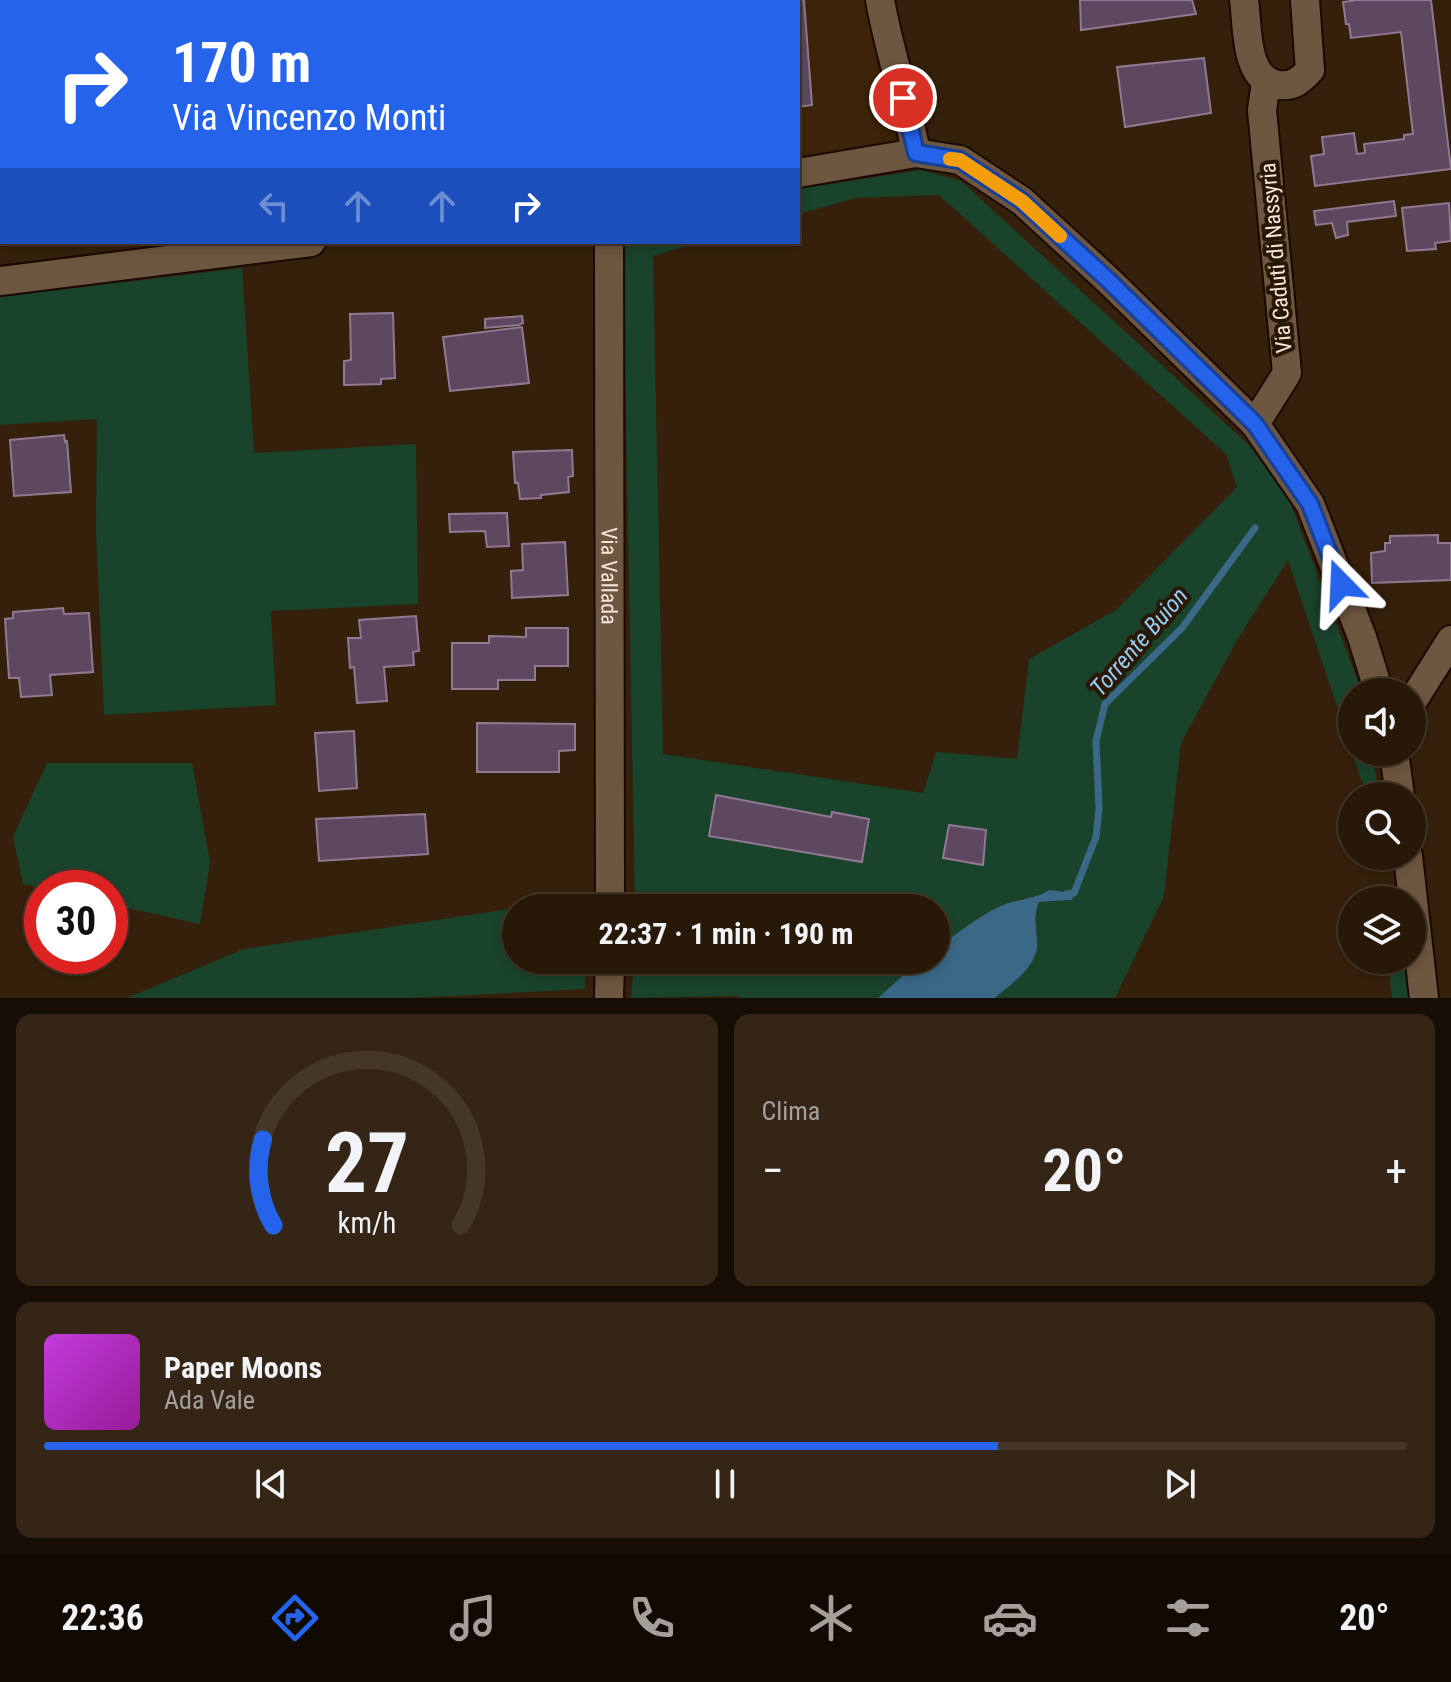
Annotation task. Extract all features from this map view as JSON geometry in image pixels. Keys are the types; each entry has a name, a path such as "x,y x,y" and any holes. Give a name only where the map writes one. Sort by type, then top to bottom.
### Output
{"street":[{"path":"880,0 916,153"},
{"name":"Via Caduti di Nassyria","path":"1244,0 1253,66 1266,82 1262,110 1287,373 1255,424"},
{"path":"1266,82 1282,86 1300,82 1310,70 1305,0"},
{"path":"800,173 916,153 960,160 1022,201 1255,424 1310,504 1362,637 1375,678"},
{"path":"0,281 295,244"},
{"name":"Via Vallada","path":"609,244 610,894"},
{"path":"1426,680 1451,640"},
{"path":"1410,870 1424,998"},
{"path":"609,998 610,974"}],"shaded area":[{"path":"800,0 867,0 874,42 903,144 800,162"}],"green space":[{"path":"921,170 961,181 1250,446 1290,502 1357,678 1338,678 1338,709 1288,560 1237,640 1181,743 1164,896 1115,998 995,998 1020,976 1035,956 1039,902 1072,900 1049,890 1037,898 1023,898 983,915 950,939 950,894 635,894 623,251 627,244 693,244 653,256 663,754 923,793 936,752 1017,759 1029,659 1116,610 1237,487 1226,454 939,195 856,198 800,213 800,189"},
{"path":"242,268 254,453 416,444 418,604 271,611 276,705 104,715 96,531 97,419 0,425 0,297"},
{"path":"47,763 192,763 210,863 200,924 128,908 128,870 24,870 23,884 13,837"},
{"path":"1357,766 1374,766 1377,782 1362,782"},
{"path":"502,910 502,974 585,974 585,989 412,998 127,998 244,949"},
{"path":"633,974 905,974 878,998 631,998"},
{"path":"1389,974 1408,974 1412,998 1392,998"}],"water":[{"path":"1049,890 1074,893 1072,900 1039,902 1035,956 1020,976 995,998 878,998 905,974 950,974 950,939 1007,903 1038,896"}],"building":[{"path":"800,0 804,0 812,105 800,107"},
{"path":"1080,0 1192,0 1196,14 1081,30"},
{"path":"1431,0 1451,169 1315,186 1311,156 1324,154 1322,137 1354,133 1357,154 1365,153 1364,144 1404,139 1404,135 1413,134 1401,32 1351,38 1343,2"},
{"path":"1204,58 1211,113 1125,127 1117,67"},
{"path":"1394,201 1396,216 1347,222 1348,235 1336,238 1332,223 1316,225 1314,211"},
{"path":"1449,203 1451,241 1435,243 1436,249 1407,251 1402,208"},
{"path":"393,313 395,378 381,379 381,384 344,385 344,361 351,360 350,314"},
{"path":"522,316 523,323 519,325 485,328 485,319"},
{"path":"522,327 529,383 450,391 443,337"},
{"path":"64,435 71,492 14,496 10,440"},
{"path":"572,450 573,476 568,477 569,492 520,499 518,483 515,483 513,452"},
{"path":"507,513 509,546 487,547 485,531 450,532 449,514"},
{"path":"1438,535 1438,543 1451,543 1451,580 1372,583 1371,553 1385,551 1385,543 1390,543 1390,536"},
{"path":"565,542 568,595 512,598 511,571 523,570 522,544"},
{"path":"63,608 64,614 89,613 93,672 50,675 52,695 21,697 19,678 9,678 5,619 13,618 13,612"},
{"path":"416,616 419,651 413,652 414,665 384,667 387,701 357,703 348,638 361,638 359,620"},
{"path":"526,628 568,628 568,666 535,666 535,680 498,680 498,689 452,689 452,643 489,643 489,636 526,637"},
{"path":"477,723 575,724 575,750 559,751 559,772 477,772"},
{"path":"354,731 357,788 319,791 315,733"},
{"path":"716,795 831,817 832,812 869,819 862,862 709,836"},
{"path":"425,814 428,854 319,861 316,819"},
{"path":"949,825 986,830 983,865 943,858"}],"waterway":[{"name":"Torrente Buion","path":"1067,894 1074,893 1096,837 1099,808 1096,741 1105,704 1182,628 1255,528"}],"slow traffic":[{"path":"950,159 960,160 1022,201 1060,236"}],"route":[{"path":"903,98 916,153 960,160 1022,201 1255,424 1310,504 1341,584"}]}
